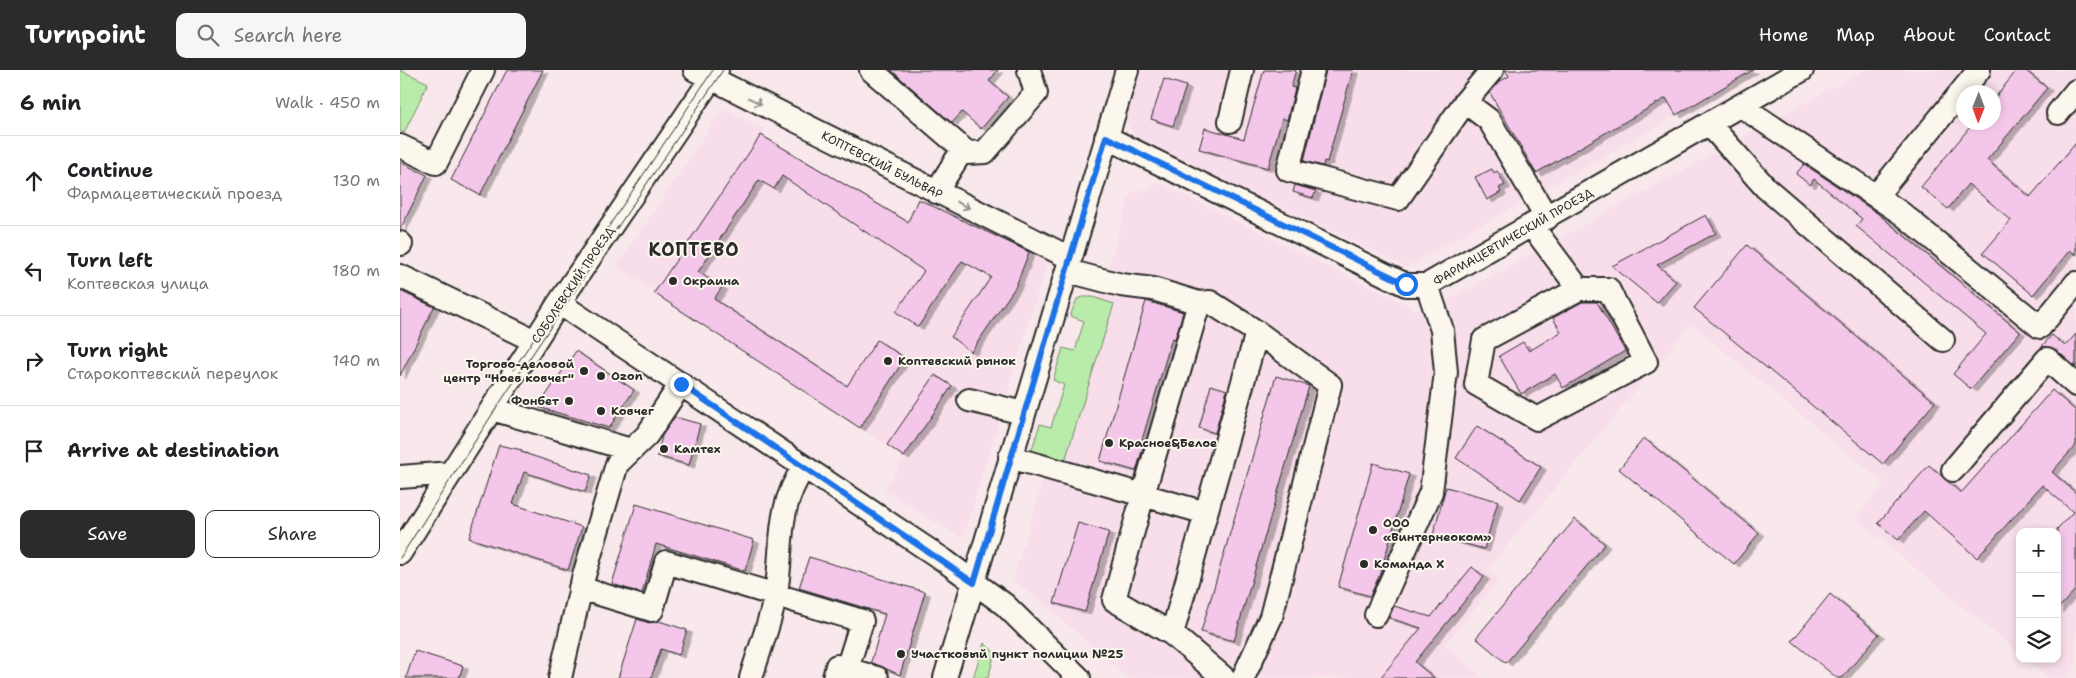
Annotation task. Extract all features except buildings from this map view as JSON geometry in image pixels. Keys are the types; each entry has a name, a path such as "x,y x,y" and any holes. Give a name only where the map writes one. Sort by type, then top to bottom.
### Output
{"street":[{"path":"400,146 436,163 483,70"},
{"path":"871,70 967,153 985,152 1036,93 1029,70"},
{"path":"946,678 1010,457 1127,70"},
{"path":"1230,122 1242,70"},
{"path":"1313,70 1288,170 1398,199 1465,102 1492,70"},
{"name":"ФАРМАЦЕВТИЧЕСКИЙ ПРОЕЗД","path":"1106,137 1406,284 1427,286 1802,70"},
{"path":"1876,196 1980,70"},
{"name":"КОПТЕВСКИЙ БУЛЬВАР","path":"708,73 1069,264 1121,285 1153,289 1199,303 1210,302 1257,332 1330,385 1271,617 1242,678"},
{"name":"СОБОЛЕВСКИЙ ПРОЕЗД","path":"400,553 708,73"},
{"path":"2058,113 2076,91"},
{"path":"1465,102 1489,120 1539,222 1579,289"},
{"path":"1741,106 1900,213 2040,327 2076,283"},
{"path":"1709,124 1766,188 1943,340"},
{"path":"936,192 963,149"},
{"path":"400,276 535,341"},
{"path":"1376,615 1431,492 1446,372 1442,330 1427,286"},
{"path":"1446,372 1476,384 1538,419 1646,362 1608,290 1579,289 1484,340 1476,384"},
{"path":"560,303 974,583 1004,605 1079,678"},
{"path":"1199,303 1114,600 1172,634 1224,678"},
{"path":"1172,634 1257,332"},
{"path":"1953,470 2047,359 2076,385"},
{"path":"560,678 580,588 617,464 647,435 681,384"},
{"path":"969,400 1024,413"},
{"path":"492,409 631,450"},
{"path":"1010,457 1206,513"},
{"path":"751,678 776,595 781,554 781,522 786,501 792,485 804,467"},
{"path":"400,477 451,473"},
{"path":"580,588 652,610 666,562 862,621 841,674 877,678"}],"shaded area":[{"path":"1137,70 1757,70 1407,267 1137,139 1123,116"},
{"path":"1864,70 2076,70 2076,666 2066,678 2048,678 2031,663 2061,663 2061,528 2016,528 2016,651 1855,518 1884,483 1691,324 1487,570 1499,580 1445,645 1483,678 1128,678 1028,590 1013,580 1130,194 1159,183 1415,309 1434,308"},
{"name":"Коптевский рынок","path":"722,109 765,129 762,135 908,222 918,199 1048,259 963,539 884,490 904,457 617,266"}],"green space":[{"path":"400,70 428,83 404,133 400,131"},
{"path":"1093,297 1114,304 1063,467 1029,458 1040,424 1051,427 1064,385 1053,380 1063,348 1075,351 1084,321 1070,316 1077,299"},
{"path":"984,643 995,653 988,678 973,678"}],"tram line":[{"path":"513,370 713,70"},
{"path":"400,558 495,410 723,70"}],"place":[{"name":"Окраина","path":"673,281"},
{"name":"Коптевский рынок","path":"888,361"},
{"name":"Торгово-деловой центр \"Ноев ковчег\"","path":"584,371"},
{"name":"Ozon","path":"601,376"},
{"name":"Фонбет","path":"569,401"},
{"name":"Ковчег","path":"601,411"},
{"name":"Красное&Белое","path":"1109,443"},
{"name":"Камтех","path":"664,449"},
{"name":"ООО «Винтернеоком»","path":"1373,530"},
{"name":"Команда Х","path":"1364,564"},
{"name":"Участковый пункт полиции №25","path":"901,654"}],"district":[{"name":"КОПТЕВО","path":"694,250"}],"route":[{"path":"681,384 945,561 974,583 1010,457 1066,278 1070,258 1106,137 1406,284"}]}
